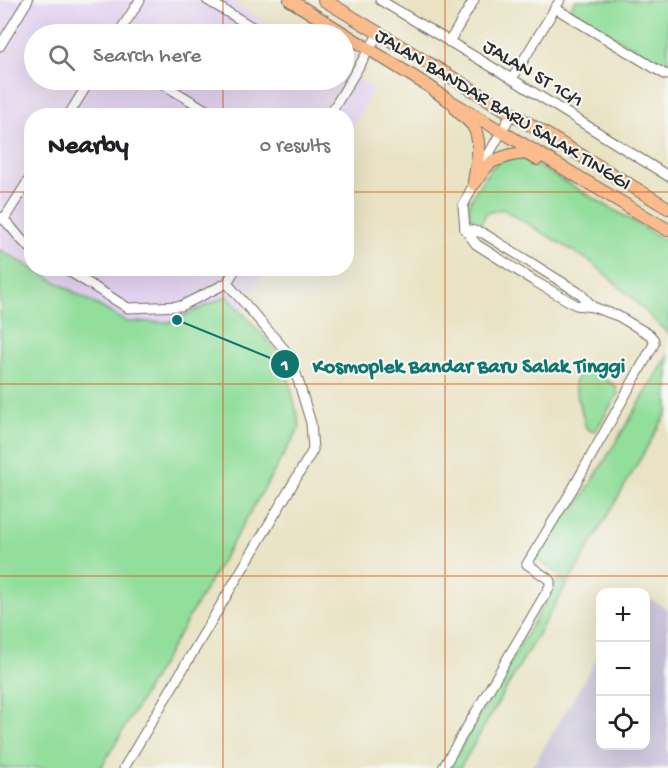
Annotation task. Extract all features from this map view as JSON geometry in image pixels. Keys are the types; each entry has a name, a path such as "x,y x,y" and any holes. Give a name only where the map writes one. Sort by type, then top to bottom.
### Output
{"main road":[{"name":"JALAN BANDAR BARU SALAK TINGGI","path":"290,0 328,24"},
{"name":"JALAN BANDAR BARU SALAK TINGGI","path":"324,0 665,206"},
{"name":"JALAN BANDAR BARU SALAK TINGGI","path":"354,40 445,98 668,230"},
{"path":"445,98 474,126 478,151 474,184"},
{"path":"474,184 493,161 525,153 600,190"}],"street":[{"path":"0,46 28,0"},
{"path":"124,24 140,0"},
{"path":"207,0 247,24"},
{"path":"449,42 474,0"},
{"name":"JALAN ST 1C/1","path":"385,1 668,176"},
{"path":"512,79 558,4 666,75 668,74"},
{"path":"354,68 379,33"},
{"path":"73,108 84,90"},
{"path":"173,90 203,108"},
{"path":"333,108 340,90"},
{"path":"443,768 549,586 550,581 547,578 527,564 572,490 654,344 650,335 618,316 593,306 576,305 534,281 476,243 465,229 463,207 512,113"},
{"path":"24,186 2,218 24,243"},
{"path":"465,229 483,233 493,239 581,294 593,306"},
{"path":"76,276 128,308 181,306 227,283 231,276"},
{"path":"124,768 313,450 311,423 291,357 227,283"}],"shaded area":[{"path":"0,0 229,0 269,24 24,24 24,90 354,90 354,77 374,89 354,123 354,108 24,108 24,263 0,248"},
{"path":"46,276 262,276 204,371"},
{"path":"650,599 668,610 668,768 532,768 596,660 596,750 650,750"}],"green space":[{"path":"576,0 668,0 668,68 570,9"},
{"path":"519,157 668,243 668,334 629,295 590,261 503,209 486,213 480,226 475,221 469,205 486,176 500,161"},
{"path":"0,250 24,264 24,276 46,276 127,322 171,322 227,296 284,359 300,427 101,768 0,768"},
{"path":"668,356 668,411 569,582 536,558 568,503 576,508"},
{"path":"585,367 616,386 618,394 596,430 591,431 586,428 574,383"},
{"path":"559,578 567,584 460,768 449,768"}],"place":[{"name":"Kosmoplek Bandar Baru Salak Tinggi","path":"177,320"}]}
